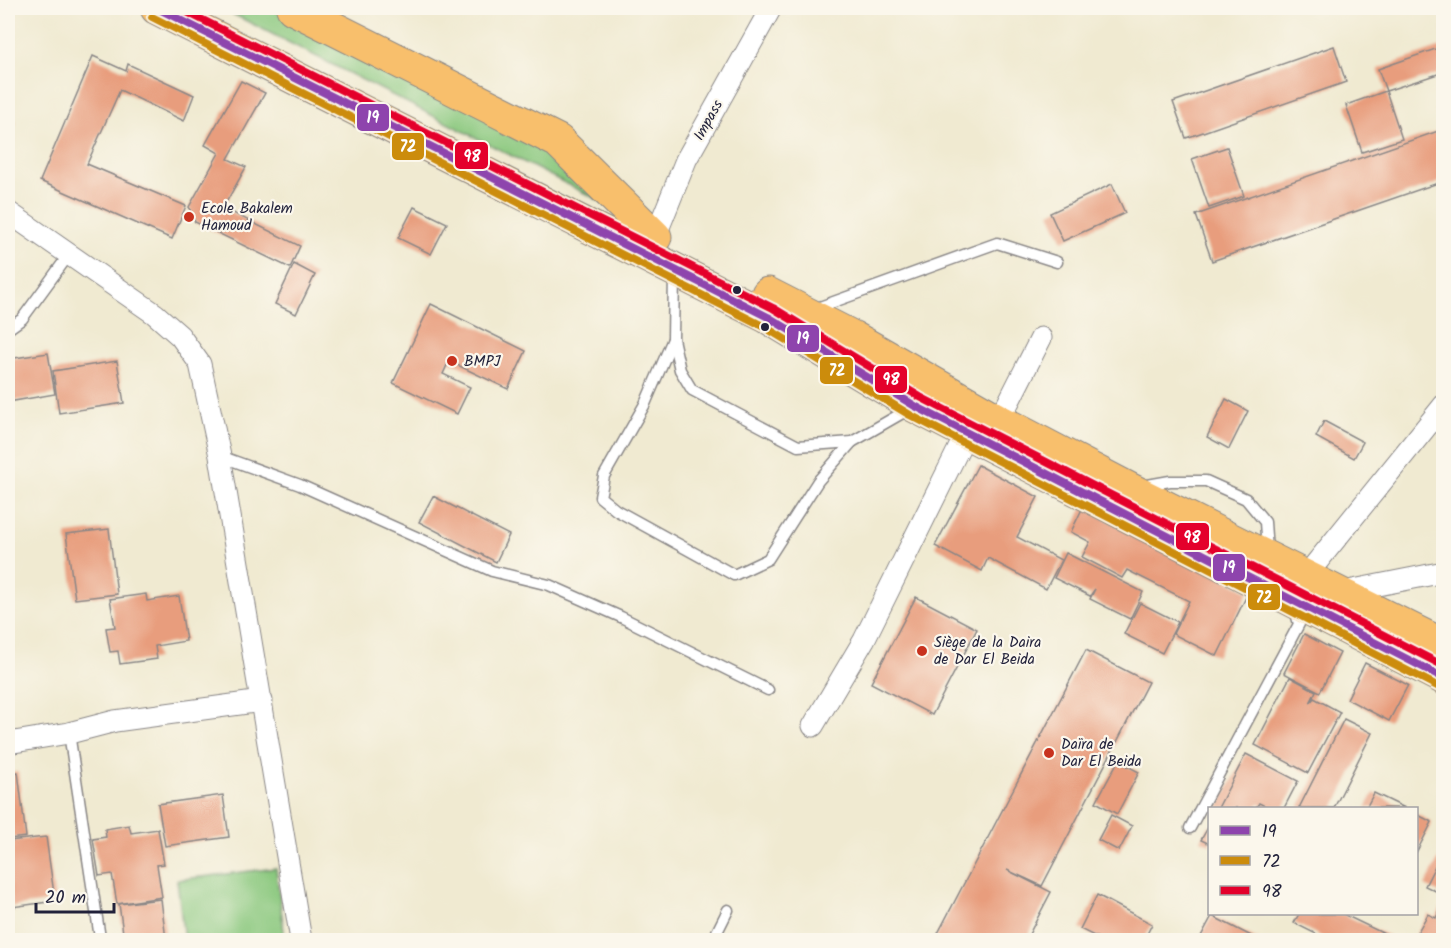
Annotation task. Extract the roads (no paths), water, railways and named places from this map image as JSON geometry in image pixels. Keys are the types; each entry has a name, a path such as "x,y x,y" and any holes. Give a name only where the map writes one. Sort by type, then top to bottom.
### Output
{"highway":[{"path":"157,8 768,317 915,406 1298,588 1443,678"},
{"path":"195,8 852,337 999,421 1267,558 1298,588 1337,593 1443,646"},
{"path":"293,8 558,141 655,237"}],"street":[{"name":"Impass","path":"655,237 686,160 771,8"},
{"path":"8,212 68,256 155,314 180,336 200,364 220,456 302,940"},
{"path":"999,421 1041,338"},
{"path":"1298,588 1443,405"},
{"path":"813,726 864,640 967,432"},
{"path":"1337,593 1443,572"},
{"path":"8,743 69,733 115,720 262,701"}],"lane":[{"path":"804,313 998,243 1057,262"},
{"path":"8,329 22,320 68,256"},
{"path":"674,270 673,339 680,370 692,390 798,446 852,442"},
{"path":"673,339 645,404 604,476 600,497 616,510 734,575 768,559 818,481 852,442 915,406"},
{"path":"220,456 300,485 492,571 549,585 621,617 768,690"},
{"path":"1129,489 1170,481 1206,481 1246,499 1265,522 1267,558"},
{"path":"1190,828 1299,624 1298,588"},
{"path":"69,733 100,938"},
{"path":"713,940 728,910"}],"place":[{"name":"Ecole Bakalem Hamoud","path":"189,217"},
{"name":"BMPJ","path":"452,361"},
{"name":"Siège de la Daira de Dar El Beida","path":"922,651"},
{"name":"Daïra de Dar El Beida","path":"1049,753"}]}
